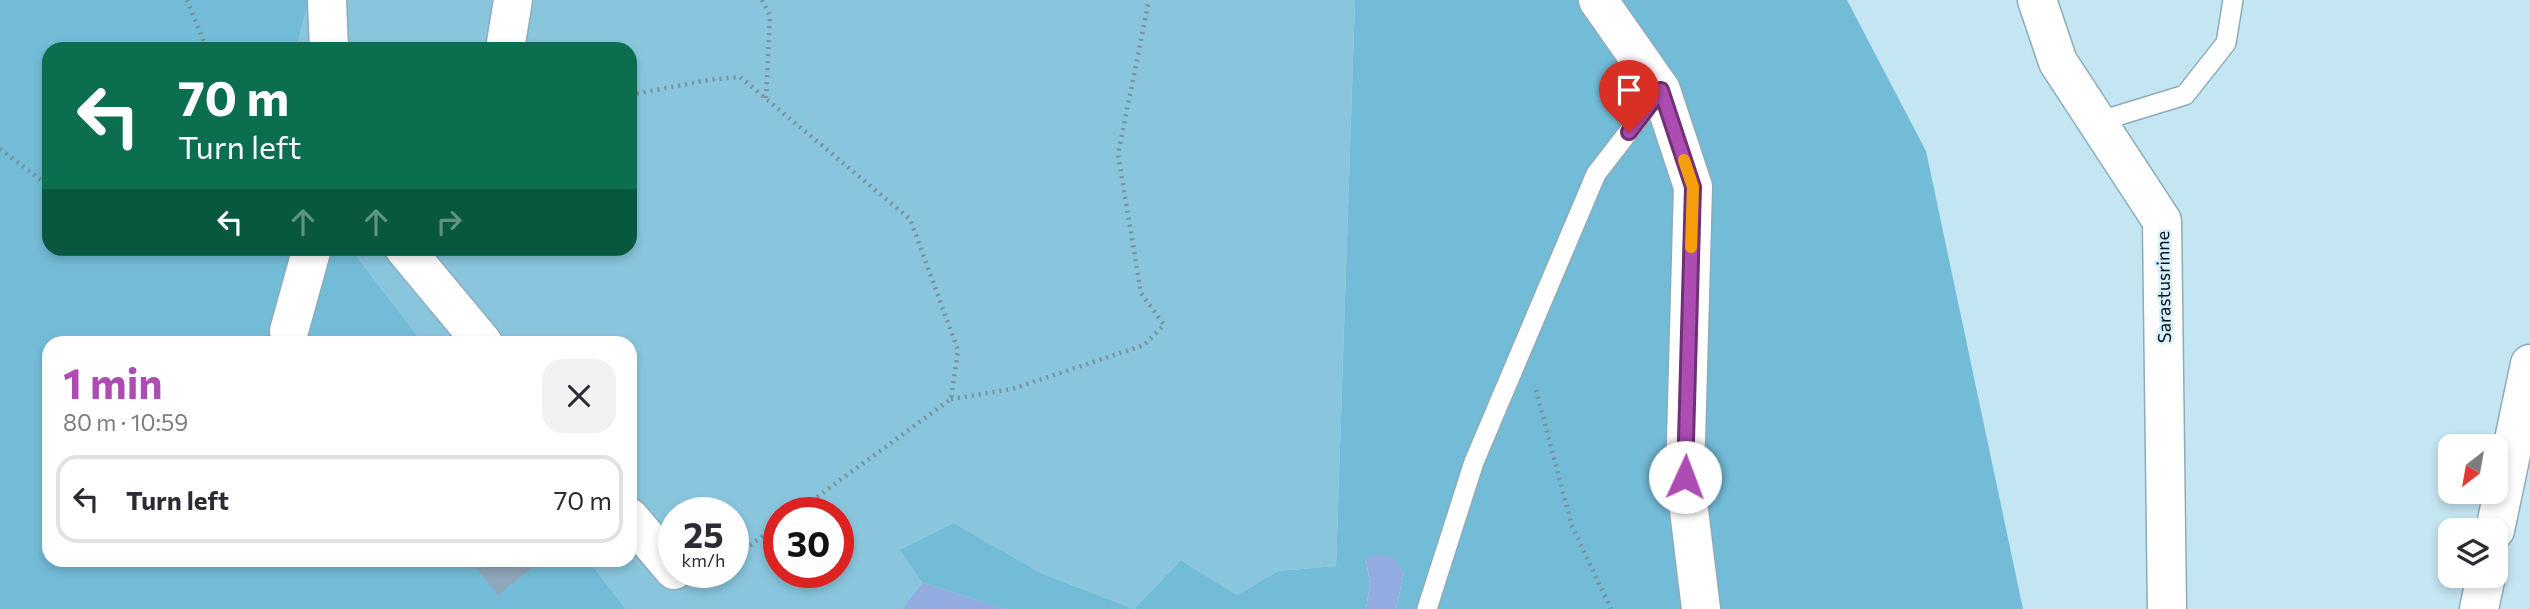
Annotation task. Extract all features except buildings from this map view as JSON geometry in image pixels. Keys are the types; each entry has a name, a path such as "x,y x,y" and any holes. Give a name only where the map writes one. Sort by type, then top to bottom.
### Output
{"street":[{"path":"327,0 329,42"},
{"path":"506,42 513,0"},
{"path":"1598,0 1661,90 1693,187 1685,477 1701,609"},
{"name":"Sarastusrinne","path":"2037,0 2058,62 2162,220 2167,609"},
{"path":"289,331 310,256"},
{"path":"423,256 478,336"},
{"path":"2498,518 2530,364"},
{"path":"637,526 658,551"},
{"path":"2479,609 2483,588"}],"lane":[{"path":"2097,122 2185,95 2226,43 2232,0"},
{"path":"1427,609 1474,462 1596,174 1661,90"}],"path":[{"path":"187,0 204,42"},
{"path":"762,0 770,16 766,99"},
{"path":"817,497 951,399 1012,389 1144,345 1164,325 1141,293 1118,154 1149,0"},
{"path":"637,94 708,80 740,77 910,219 958,350 951,399"},
{"path":"0,149 42,181"},
{"path":"1524,345 1572,526 1611,609"}],"shaded area":[{"path":"0,0 309,0 298,42 42,42 42,256 356,256 418,336 42,336 42,567 593,567 626,609 0,609"},
{"path":"309,0 1355,0 1336,566 1278,571 1237,595 1181,560 1134,609 1041,573 954,523 923,583 1005,609 626,609 593,567 637,567 637,336 418,336 356,256 637,256 637,42 298,42"},
{"path":"1355,0 1847,0 1926,151 2023,609 1396,609 1404,572 1366,560 1370,584 1366,609 1134,609 1181,560 1237,595 1278,571 1336,566"},
{"path":"954,523 1041,573 1134,609 1005,609 923,583 900,550"},
{"path":"1375,554 1394,558 1404,572 1396,609 1366,609 1370,584 1366,559"},
{"path":"923,583 1005,609 902,609"}],"slow traffic":[{"path":"1684,160 1693,187 1691,247"}],"route":[{"path":"1629,132 1661,90 1693,187 1685,477"}]}
